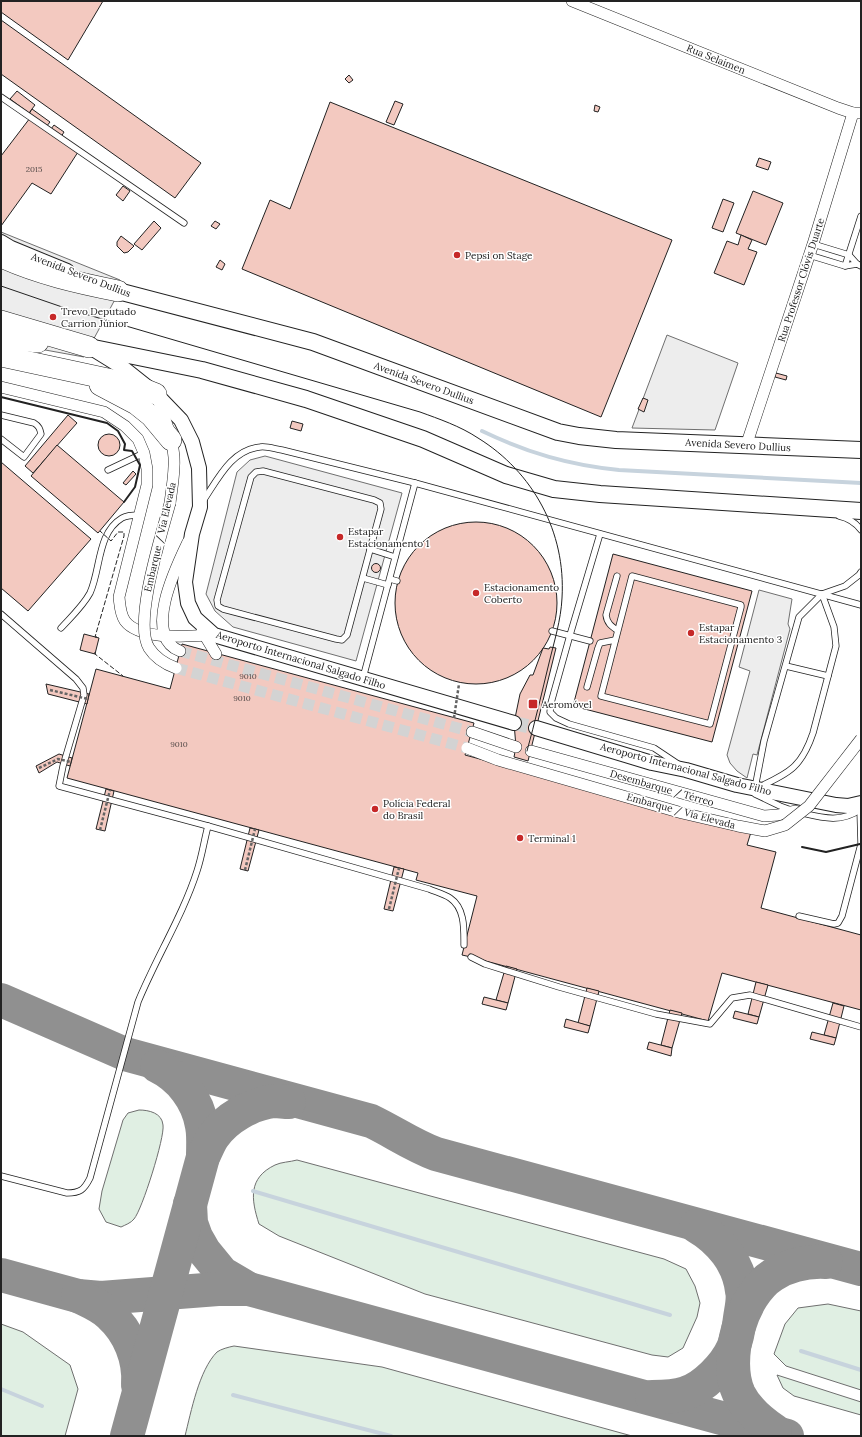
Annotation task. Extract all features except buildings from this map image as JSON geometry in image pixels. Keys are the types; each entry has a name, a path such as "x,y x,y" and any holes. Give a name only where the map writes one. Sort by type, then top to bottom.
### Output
{"highway":[{"path":"1,257 22,267 59,278 118,292"},
{"path":"1,321 89,347"},
{"path":"1,338 89,347"},
{"path":"1,356 131,384 156,394"},
{"path":"67,369 118,393 136,404 151,416 171,440"}],"main road":[{"name":"Avenida Severo Dullius","path":"118,292 313,342 558,432 616,440 861,450"},
{"path":"89,347 202,370 306,399 423,439 506,475 554,489 600,494 861,512"}],"street":[{"name":"Rua Selaimen","path":"572,1 857,113"},
{"name":"Rua Professor Clóvis Duarte","path":"746,446 857,113"},
{"name":"Avenida Severo Dullius","path":"1,242 11,248 118,292"},
{"name":"Aeroporto Internacional Salgado Filho","path":"89,347 122,367 156,394 181,420 192,442 199,468 200,507 192,534 185,582 188,603 195,618 209,635 514,723"},
{"path":"1,387 104,412 125,426 138,439 144,453 147,469 147,485 119,597 120,609 125,621 138,631 164,635 209,635 216,654"},
{"name":"Embarque / Via Elevada","path":"156,394 171,440 174,456 174,472 170,503 146,593 145,630 149,648 165,664 176,668"},
{"path":"180,651 173,648 164,635 164,610 169,584 192,534"},
{"name":"Aeroporto Internacional Salgado Filho","path":"536,728 737,785 836,805 861,807"},
{"path":"472,732 516,747"},
{"name":"Embarque / Via Elevada","path":"467,748 498,760 682,813 765,831 785,825 809,806 861,739"},
{"name":"Desembarque / Térreo","path":"531,750 764,816 778,816 795,811"}],"lane":[{"path":"1,97 184,224"},
{"path":"845,266 861,216"},
{"path":"813,244 849,255 859,265"},
{"path":"809,255 845,266 859,265"},
{"path":"1,415 34,424 38,426 41,434 24,457 1,439"},
{"path":"200,507 232,459 247,449 262,447 282,450 415,483 861,605"},
{"path":"108,470 144,453"},
{"path":"263,471 374,500 380,503 381,509 362,578 347,635 342,640 223,609 218,606 217,600 251,477 256,472 263,471"},
{"path":"363,679 415,483"},
{"path":"816,509 844,517 858,525 861,530"},
{"path":"61,628 89,594 106,536 122,518 140,515"},
{"path":"600,534 570,635 551,703 550,712 556,718 569,724 654,748 686,770"},
{"path":"370,550 395,557"},
{"path":"755,788 764,741 799,617 822,594 845,586 861,572"},
{"path":"617,576 606,615 607,621 617,630"},
{"path":"632,576 741,605 711,722 708,724 601,696 617,630 632,576"},
{"path":"362,578 388,585"},
{"path":"390,579 397,581"},
{"path":"755,788 789,772 801,760 813,733 836,646 834,627 822,594"},
{"path":"1,614 76,679 83,688 84,695 59,786 416,884 451,898 459,908 464,920 464,945"},
{"path":"552,631 590,641"},
{"path":"587,687 600,644 615,640"},
{"path":"786,666 828,676"},
{"path":"737,785 780,806 816,816 842,818 852,815 861,807"},
{"path":"799,916 834,924 838,923 842,916 861,844 861,807"},
{"path":"1,1176 67,1193 75,1193 85,1188 90,1178 138,1002 184,903 197,870 208,826"},
{"path":"471,957 485,964 566,989 656,1014 710,1024 732,998 750,996 861,1027"}],"path":[{"path":"454,718 458,684"},
{"path":"50,690 88,699"},
{"path":"39,768 58,758 71,762"},
{"path":"100,830 110,790"},
{"path":"245,870 255,829"},
{"path":"389,909 399,868"}],"green space":[{"path":"139,1110 158,1115 162,1121 163,1132 152,1173 138,1213 133,1220 121,1227 106,1222 99,1209 102,1191 123,1120 128,1113"},
{"path":"297,1160 664,1259 686,1269 695,1286 700,1303 697,1317 683,1348 668,1357 652,1355 425,1294 279,1236 259,1224 253,1198 256,1183 260,1176 266,1170 275,1165"},
{"path":"828,1304 861,1311 861,1390 786,1366 774,1354 785,1324 798,1308"},
{"path":"1,1324 23,1332 70,1365 78,1389 65,1436 1,1436"},
{"path":"234,1346 382,1367 632,1436 185,1436 196,1392 205,1369 217,1352"},
{"path":"777,1375 861,1402 861,1415 794,1396 783,1388"}],"shaded area":[{"name":"Trevo Deputado Carrion Júnior","path":"1,232 120,280 119,292 84,357 1,342"},
{"path":"667,335 738,363 715,430 632,428"},
{"path":"265,456 402,493 356,661 233,627 215,611 206,594 237,472 250,460"},
{"path":"759,590 792,599 788,624 790,629 757,755 753,754 747,778 737,771 730,763 727,755 750,671 739,667"}],"waterway":[{"path":"482,431 532,452 601,468 861,483"},
{"path":"253,1191 670,1315"},
{"path":"801,1351 861,1370"},
{"path":"1,1389 42,1406"},
{"path":"233,1395 391,1436"}],"taxiway":[{"path":"1,1000 125,1054 371,1121 419,1147 436,1154 861,1269"},
{"path":"157,1066 173,1076 187,1090 197,1107 203,1130 203,1157"},
{"path":"127,1436 203,1157 209,1144 218,1130 240,1113 265,1103 274,1101 289,1102"},
{"path":"190,1204 191,1223 196,1237 204,1251 222,1273 249,1289"},
{"path":"652,1397 678,1395 700,1386 707,1381 725,1362 737,1337 743,1297 737,1271 727,1253 720,1245 696,1226"},
{"path":"775,1431 754,1415 739,1394 733,1364 734,1347 738,1329 744,1312 752,1297 762,1284 773,1275 798,1264 826,1262"},
{"path":"1,1275 78,1296 101,1298 218,1289 249,1289 787,1436"},
{"path":"78,1296 103,1309 123,1329 135,1356 138,1385"}],"tunnel":[{"path":"180,651 472,732"},
{"path":"176,668 467,748"},
{"path":"514,723 536,728"}],"tram line":[{"path":"1,286 68,309 420,412 464,430 498,452 515,468 530,486 542,506 552,527 562,574 562,598 559,623 527,751"}],"fence":[{"path":"97,637 95,637 124,536 124,532 118,532 111,541 100,531"},
{"path":"95,652 95,654 123,676"}],"wall":[{"path":"1,397 107,423 118,431 125,444 124,450 132,451 140,465 135,487 124,502"},
{"path":"802,847 826,852 860,844"}],"place":[{"name":"Pepsi on Stage","path":"457,255"},
{"name":"Trevo Deputado Carrion Júnior","path":"53,317"},
{"name":"Estapar Estacionamento 1","path":"340,537"},
{"name":"Estacionamento Coberto","path":"476,593"},
{"name":"Estapar Estacionamento 3","path":"691,633"},
{"name":"Aeromóvel","path":"533,704"},
{"name":"Polícia Federal do Brasil","path":"375,809"},
{"name":"Terminal 1","path":"520,838"}]}
